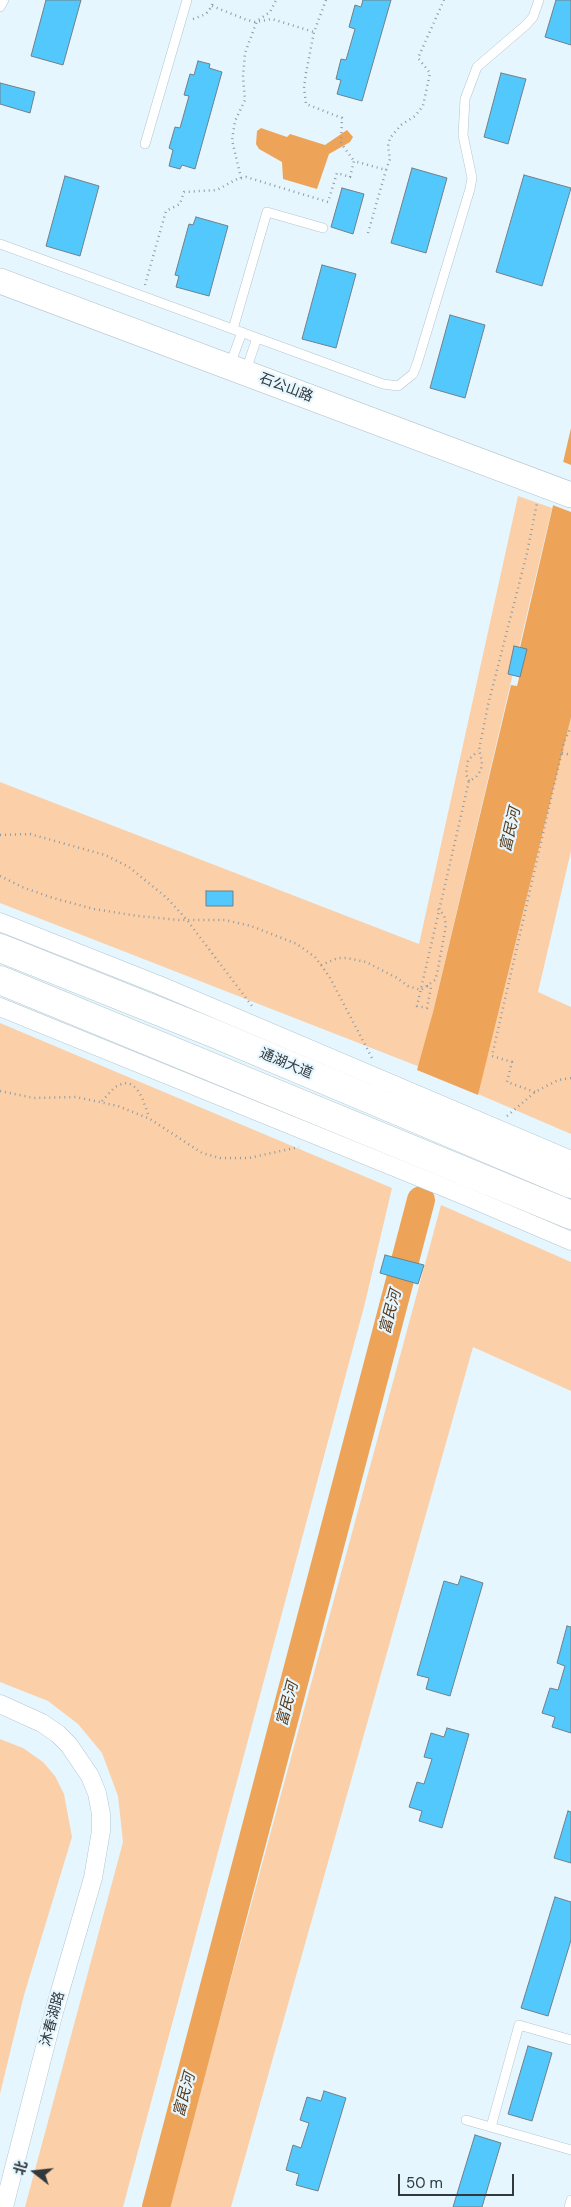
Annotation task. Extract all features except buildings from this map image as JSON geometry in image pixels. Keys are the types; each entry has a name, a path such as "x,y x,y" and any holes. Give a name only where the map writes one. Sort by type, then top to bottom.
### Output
{"main road":[{"name":"通湖大道","path":"0,948 213,1033 571,1184"},
{"path":"0,980 571,1215"}],"street":[{"name":"石公山路","path":"0,281 571,495"},
{"path":"0,922 159,985 571,1160"},
{"path":"0,1007 463,1195 571,1241"},
{"path":"0,1704 42,1723 70,1745 90,1776 97,1793 101,1814 97,1830"},
{"path":"0,1714 29,1726 46,1736 62,1750 83,1781 97,1830"},
{"name":"沐春湖路","path":"0,2188 29,2078 34,2050 97,1830"},
{"name":"沐春湖路","path":"4,2207 54,2012 93,1878 97,1830"}],"lane":[{"path":"0,7 4,0"},
{"path":"145,144 187,0"},
{"path":"0,244 383,384 398,386 413,374 470,189 472,178 463,136 464,99 477,67 526,25 533,17 539,0"},
{"path":"237,370 238,331 267,212 323,228"},
{"path":"237,370 257,338"},
{"path":"491,2127 519,2025 571,2040"},
{"path":"466,2120 571,2150"},
{"path":"569,2207 571,2200"}],"path":[{"path":"181,20 196,19 206,14 212,6 213,0"},
{"path":"241,178 232,140 235,121 245,100 243,77 245,53 257,21 270,12 276,0"},
{"path":"326,0 314,32 306,73 304,88 306,104 342,118 341,143 354,160 386,170"},
{"path":"368,233 390,159 388,146 390,138 401,125 414,116 423,106 430,73 418,58 426,36 444,0"},
{"path":"212,6 247,20 272,19 314,32"},
{"path":"142,296 166,212 180,204 184,192 217,190 241,178 246,178 328,202 337,173 350,177 354,160"},
{"path":"469,781 476,777 481,770 482,760 479,750 488,704 527,553 538,499 528,479"},
{"path":"535,1092 507,1082 512,1062 492,1056 562,753 571,727"},
{"path":"427,986 431,987 427,1008 417,1006 469,781 466,774 468,760 479,750"},
{"path":"562,753 571,755"},
{"path":"0,835 30,834 112,858 129,867 167,898 186,920 254,1011"},
{"path":"0,876 45,895 94,909 138,916 186,920 225,920 252,926 297,944 315,957 329,976 377,1066"},
{"path":"421,990 435,980 445,936 444,915 438,909"},
{"path":"321,965 338,958 366,962 408,986 421,990"},
{"path":"503,1119 535,1092 558,1080 571,1078"},
{"path":"102,1101 115,1087 124,1083 130,1084 136,1088 142,1097 150,1119"},
{"path":"0,1091 34,1098 76,1097 102,1101 150,1119 202,1152 220,1158 249,1158 288,1150 306,1144"}],"shaded area":[{"path":"518,496 552,508 420,1067 0,903 0,782 419,944"},
{"path":"571,689 571,851 538,992 571,1007 571,1134 478,1094"},
{"path":"0,1023 392,1188 365,1303 123,2207 25,2207 123,1842 118,1796 102,1753 78,1724 48,1701 0,1682"},
{"path":"441,1205 571,1262 571,1391 473,1347 231,2207 169,2207"},
{"path":"0,1739 23,1748 43,1762 55,1776 64,1794 72,1837 24,1995 0,2094"}],"water":[{"path":"261,128 287,137 290,134 325,145 347,130 353,137 350,142 329,154 317,189 283,179 282,162 259,149 256,144 257,131"},
{"path":"571,428 571,717 478,1095 417,1070 433,1012 511,685 517,686 525,654 519,652"}],"pier":[{"path":"561,461 571,465 571,512 550,504"}],"waterway":[{"name":"富民河","path":"156,2207 421,1200"}]}
